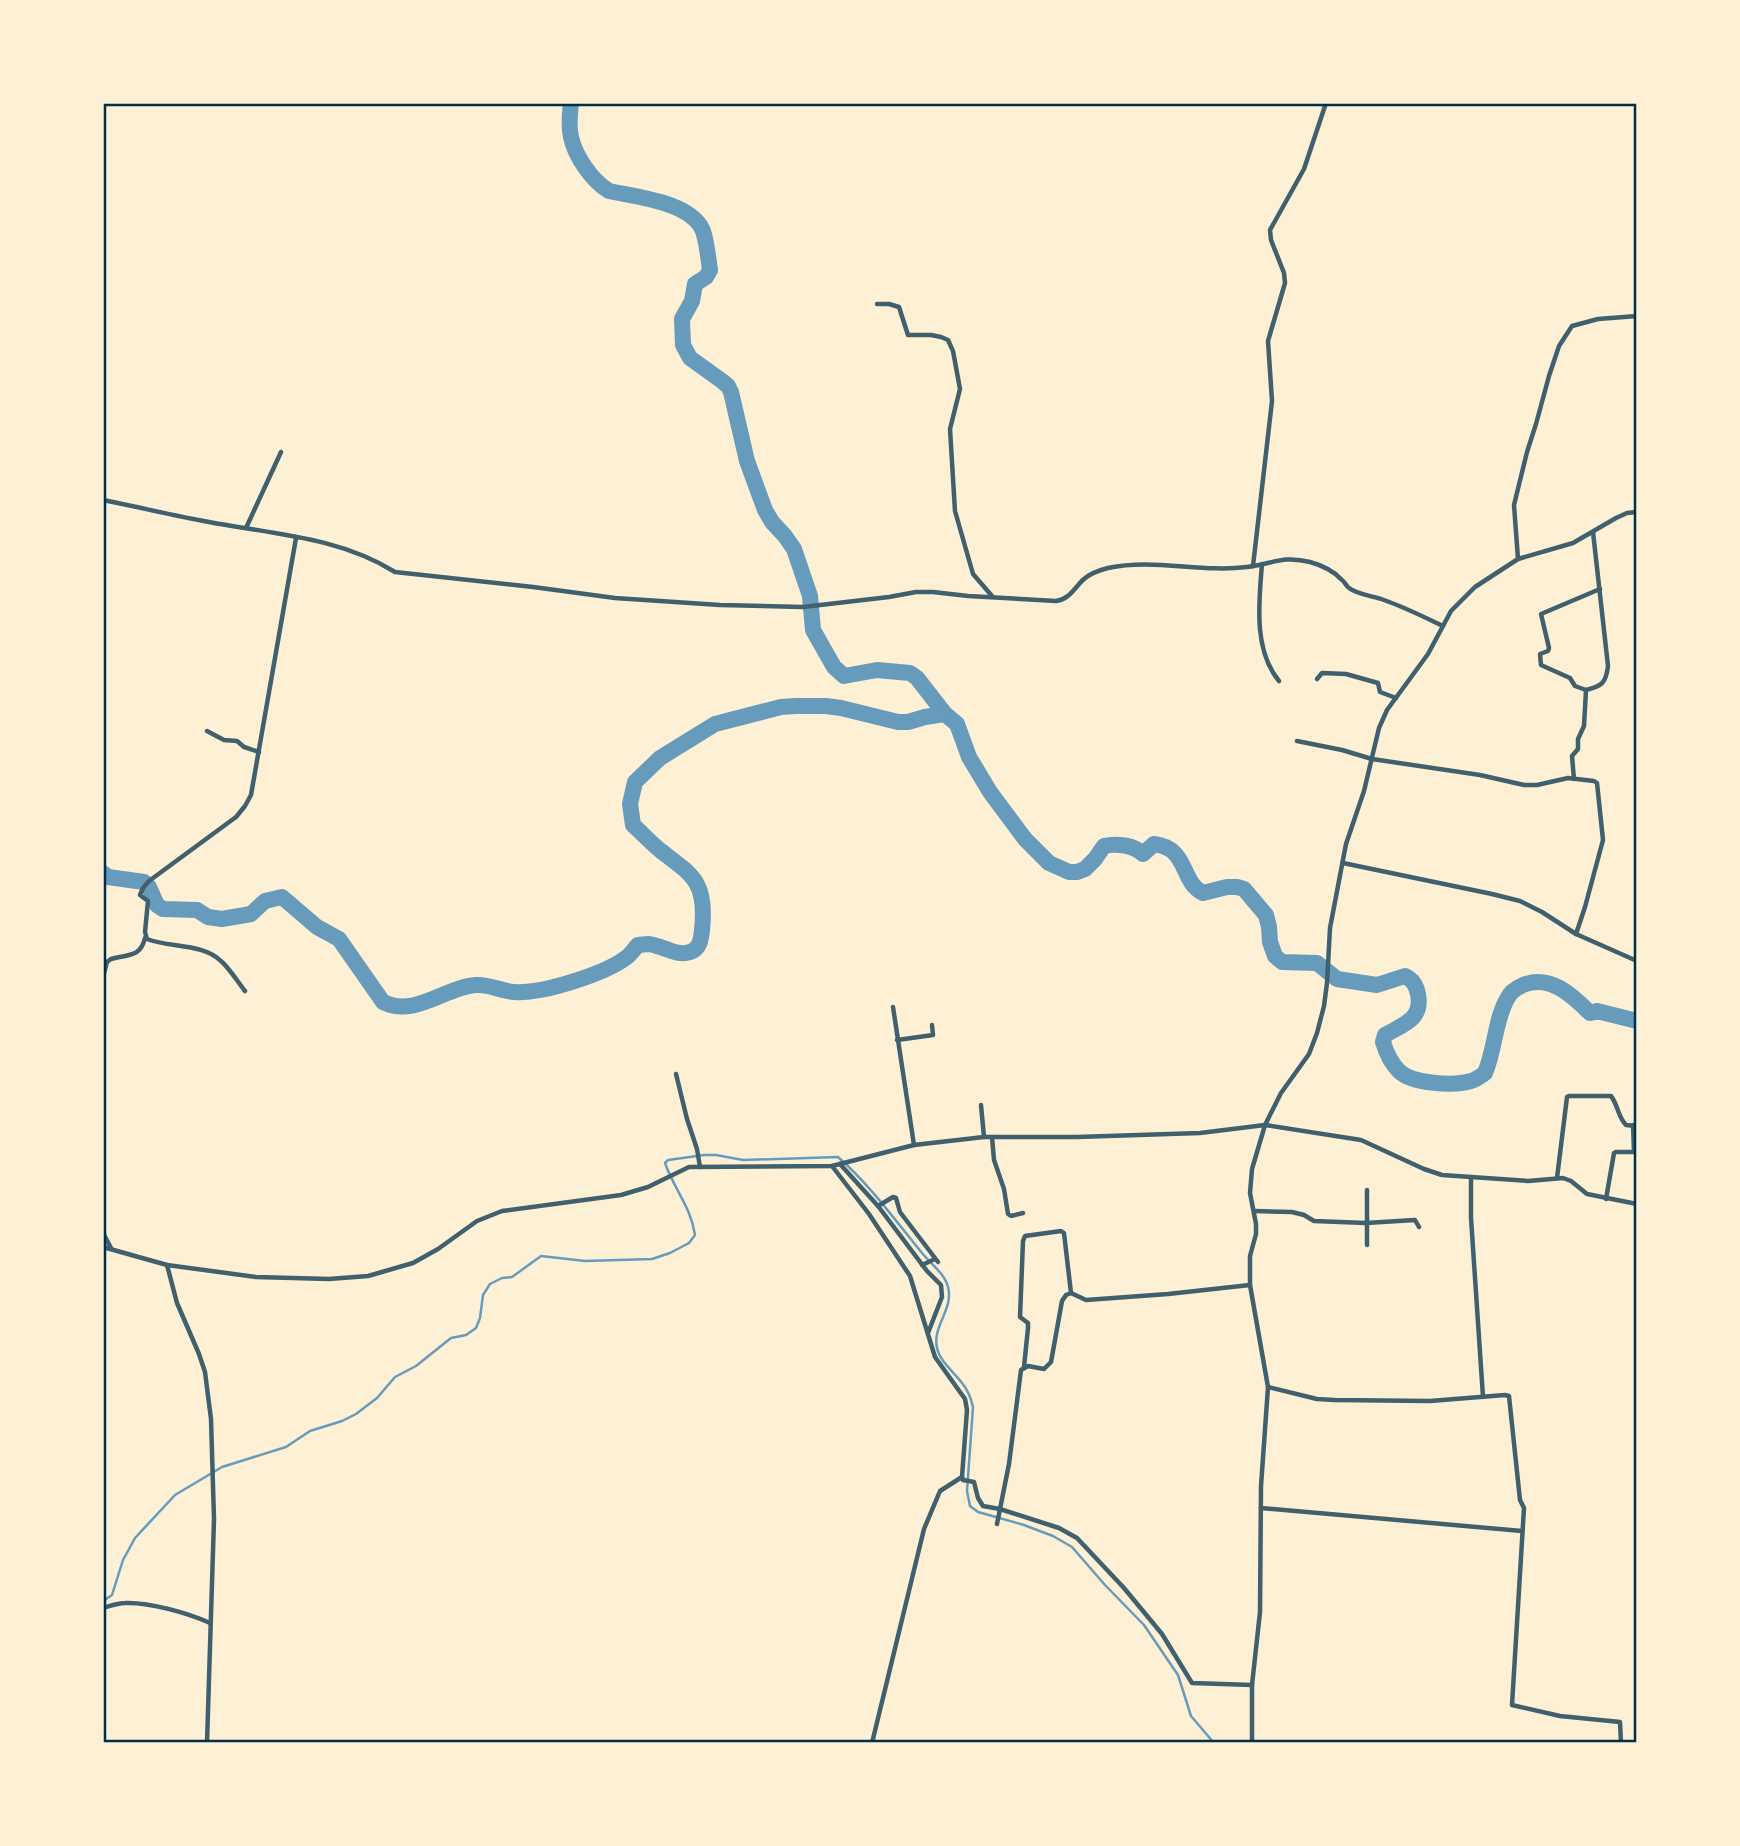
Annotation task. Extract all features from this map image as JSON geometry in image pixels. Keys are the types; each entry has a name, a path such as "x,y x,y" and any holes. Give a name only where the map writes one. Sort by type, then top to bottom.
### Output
{"street":[{"path":"1253,566 1272,401 1268,341 1285,283 1284,273 1270,240 1270,230 1304,169 1326,103"},
{"path":"877,304 899,307 908,335 941,337 948,340 953,351 960,389 950,429 955,511 973,574 993,597"},
{"path":"1518,559 1514,505 1559,346 1572,326 1598,319 1637,316"},
{"path":"246,528 281,452"},
{"path":"103,500 322,541 343,547 395,572 418,576 615,598 720,606 803,607 916,592 1037,601 1063,600 1091,574 1106,568 1136,563 1215,569 1253,566 1292,558 1326,568 1350,589 1383,599 1443,626"},
{"path":"1252,1743 1252,1685 1260,1612 1261,1508 1268,1387 1250,1285 1250,1256 1256,1234 1250,1193 1252,1169 1265,1125 1281,1094 1309,1054 1317,1033 1327,983 1330,928 1346,844 1364,791 1379,728 1387,710 1428,654 1451,611 1475,587 1518,559 1573,543 1616,518 1637,512"},
{"path":"1593,532 1600,589 1608,666 1607,677 1603,683 1586,690 1575,686 1570,678 1541,666 1540,654 1549,648 1541,614 1600,589"},
{"path":"103,977 107,962 138,953 142,948 148,901 140,895 143,888 236,817 251,794 296,538"},
{"path":"1262,564 1259,608 1261,639 1272,673 1279,681"},
{"path":"1317,679 1322,673 1361,677 1378,683 1380,692 1396,698"},
{"path":"1574,779 1572,756 1578,749 1579,735 1584,726 1586,690"},
{"path":"207,731 224,740 234,739 244,747 259,752"},
{"path":"1297,741 1372,759 1480,775 1524,785 1567,778 1597,783 1603,840 1576,934"},
{"path":"1343,863 1520,901 1576,934 1637,961"},
{"path":"145,937 152,941 214,955 245,990"},
{"path":"893,1007 914,1145"},
{"path":"897,1040 933,1035 933,1024"},
{"path":"676,1074 700,1167"},
{"path":"1557,1178 1567,1097 1611,1096 1621,1121 1635,1126 1634,1150 1632,1153 1614,1153 1606,1199"},
{"path":"981,1105 984,1137"},
{"path":"103,1247 167,1265 256,1277 329,1279 368,1276 413,1263 477,1220 489,1215 621,1195 648,1187 689,1167 832,1166 914,1145 984,1137 1200,1133 1265,1125 1361,1140 1433,1172 1528,1181 1567,1179 1587,1194 1637,1204"},
{"path":"992,1137 995,1168 1004,1189 1008,1214 1011,1216 1023,1213"},
{"path":"840,1164 879,1206 941,1285 943,1292 940,1306 928,1334"},
{"path":"832,1166 869,1214 907,1271 937,1361 965,1399 963,1479"},
{"path":"1471,1177 1471,1218 1483,1397"},
{"path":"1367,1190 1367,1245"},
{"path":"879,1206 896,1198 900,1212 935,1260 923,1264"},
{"path":"1254,1211 1292,1212 1314,1221 1366,1223 1415,1220 1419,1227"},
{"path":"998,1522 1010,1464 1028,1328 1028,1323 1020,1317 1025,1236 1061,1231 1064,1233 1071,1293"},
{"path":"103,1233 111,1249"},
{"path":"167,1265 177,1303 205,1372 211,1419 213,1571 208,1743"},
{"path":"1071,1293 1086,1300 1250,1285"},
{"path":"1024,1367 1044,1369 1051,1362 1062,1301 1071,1293"},
{"path":"1268,1387 1317,1399 1335,1400 1430,1401 1507,1395 1520,1500 1524,1508 1512,1704 1560,1716 1620,1722 1621,1743"},
{"path":"872,1743 924,1529 940,1491 963,1479 972,1481 986,1508 1059,1528 1077,1538 1162,1634 1190,1681 1252,1685"},
{"path":"1261,1508 1522,1531"},
{"path":"103,1608 126,1603 141,1604 179,1612 211,1623"}],"waterway":[{"path":"571,103 569,120 573,144 596,181 609,191 675,207 697,221 703,231 710,270 706,277 695,284 692,301 682,319 683,345 690,358 722,381 731,392 747,461 765,510 794,549 810,596 813,630 834,667 844,676 877,670 910,673 917,678 945,714 957,724 969,757 990,792 1025,839 1049,863 1069,872 1077,872 1085,869 1104,846 1125,846 1143,854 1154,844 1165,847 1179,858 1191,881 1203,893 1227,887 1244,889 1266,915 1270,942 1275,956 1282,962 1317,963 1337,979 1377,985 1405,976 1414,983 1418,1009 1411,1020 1385,1035 1383,1042 1396,1068 1413,1079 1434,1083 1464,1083 1485,1073 1500,1016 1508,997 1518,987 1533,982 1560,988 1590,1013 1597,1011 1637,1021"},
{"path":"103,873 108,877 144,882 157,905 163,909 197,910 208,917 222,919 251,914 265,901 282,897 317,927 339,939 383,1002 395,1006 418,1004 476,985 514,992 540,990 573,982 604,970 627,957 638,945 648,944 685,953 698,946 703,914 696,882 633,825 630,804 635,782 660,758 715,724 781,707 826,706 898,722 945,714"},
{"path":"103,1601 112,1595 123,1560 135,1538 175,1495 222,1467 286,1447 310,1431 356,1414 377,1398 395,1377 416,1366 451,1338 466,1335 476,1328 483,1295 490,1284 512,1277 541,1256 585,1261 652,1259 689,1243 695,1235 693,1225 665,1163 668,1160 704,1155 743,1160 838,1157 872,1191 941,1273 948,1287 948,1303 936,1340 939,1353 966,1388 973,1407 967,1491 970,1506 978,1512 1053,1536 1072,1547 1144,1625 1178,1675 1191,1716 1214,1743"}]}
